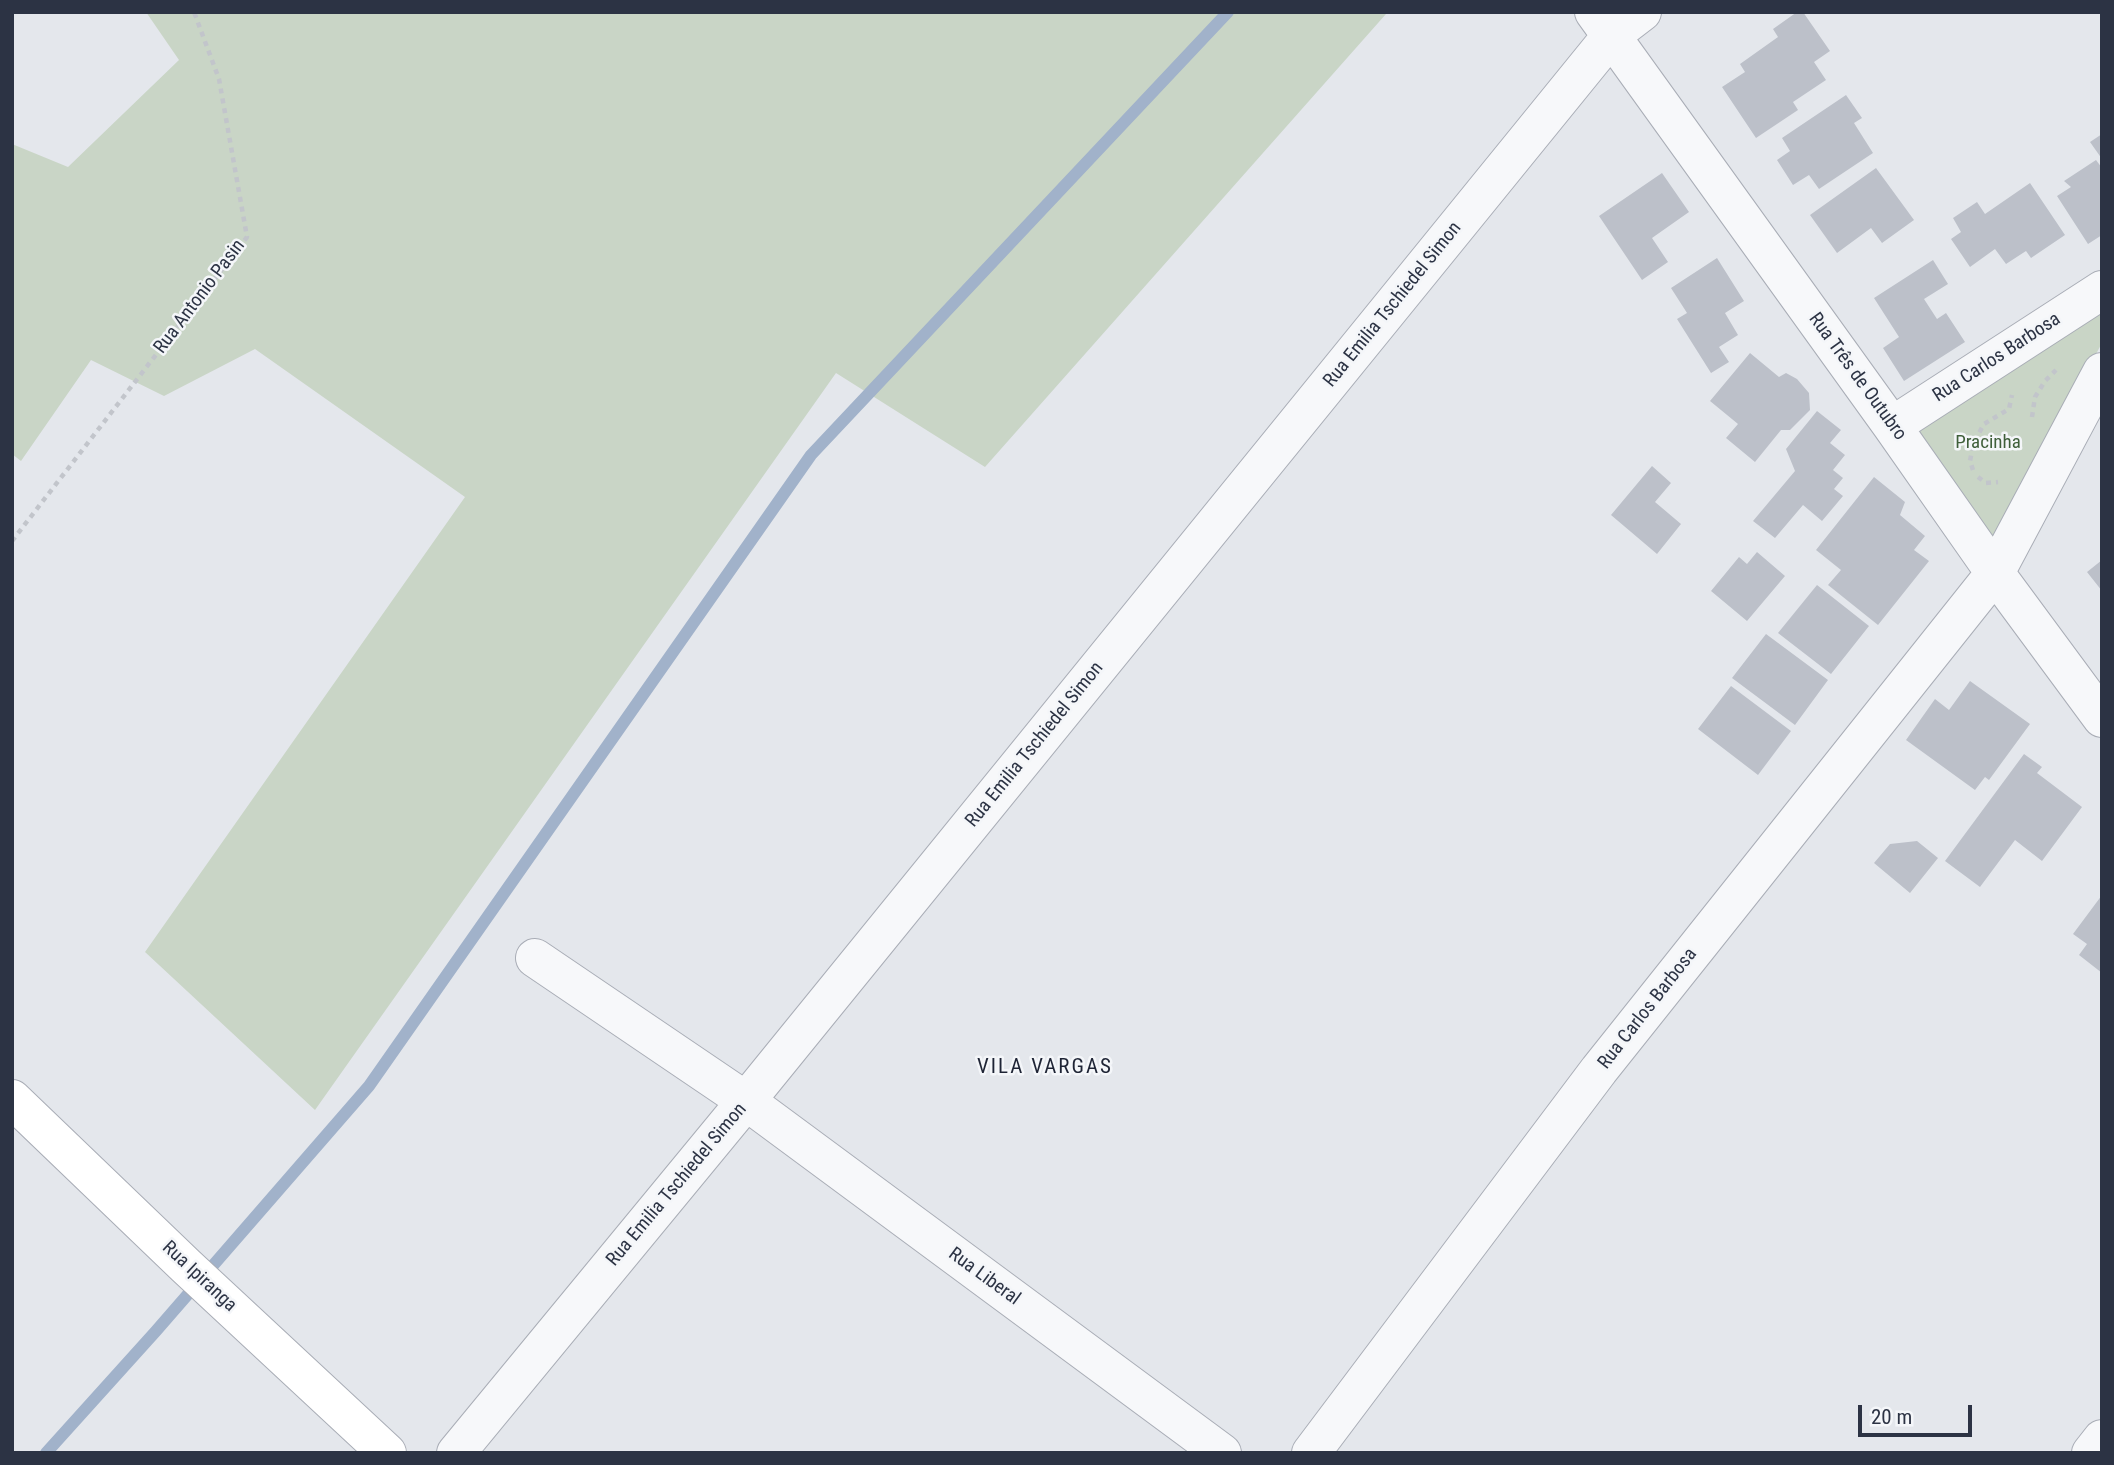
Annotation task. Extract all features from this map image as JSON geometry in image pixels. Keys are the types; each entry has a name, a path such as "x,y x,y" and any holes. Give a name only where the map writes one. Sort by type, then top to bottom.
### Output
{"main road":[{"name":"Rua Ipiranga","path":"12,1099 387,1453"}],"street":[{"name":"Rua Emilia Tschiedel Simon","path":"456,1453 746,1101 1603,24 1642,12"},
{"name":"Rua Três de Outubro","path":"1603,24 2102,719"},
{"name":"Rua Carlos Barbosa","path":"1892,426 2102,290"},
{"name":"Rua Carlos Barbosa","path":"1311,1453 1599,1070 1995,573 2102,372"},
{"name":"Rua Liberal","path":"535,958 746,1101 1222,1453"},
{"path":"2091,1453 2102,1439"}],"path":[{"name":"Rua Antonio Pasin","path":"12,541 247,237 219,79 194,12"},
{"path":"2030,424 2035,397 2045,381 2063,364"},
{"path":"2003,479 1995,484 1986,483 1974,474 1970,461 1973,445 1984,424 2009,409 2012,389"}],"green space":[{"path":"146,12 1386,14 985,467 836,373 315,1110 145,952 465,497 255,349 164,396 91,360 21,461 12,454 12,144 68,167 179,60"},
{"name":"Pracinha","path":"2102,311 2102,343 1993,542 1916,429"}],"building":[{"path":"1797,12 1803,12 1830,51 1814,62 1826,80 1793,102 1798,110 1756,138 1722,87 1745,72 1740,64 1778,37 1773,29"},
{"path":"1846,95 1862,118 1854,123 1873,153 1819,189 1809,175 1793,185 1777,160 1790,151 1782,138"},
{"path":"2102,134 2102,159 2090,142"},
{"path":"2096,160 2102,168 2102,235 2088,244 2057,196 2071,187 2064,181"},
{"path":"1876,168 1914,220 1882,243 1871,228 1837,253 1810,215"},
{"path":"1662,173 1689,212 1652,238 1668,262 1642,280 1599,216"},
{"path":"2030,183 2065,235 2031,258 2026,251 2006,264 1995,249 1970,267 1951,239 1961,232 1953,218 1977,202 1985,214"},
{"path":"1717,258 1744,301 1725,313 1738,335 1719,347 1729,362 1711,373 1677,319 1687,313 1671,288"},
{"path":"1933,260 1948,284 1924,299 1937,319 1946,313 1965,342 1904,381 1883,348 1899,337 1874,298"},
{"path":"1750,353 1779,377 1786,373 1797,379 1809,393 1810,410 1790,430 1781,430 1755,462 1726,438 1738,424 1710,401"},
{"path":"1817,411 1841,430 1830,443 1845,455 1833,470 1843,478 1834,489 1843,496 1822,521 1803,505 1775,538 1753,521 1795,471 1786,449"},
{"path":"1652,466 1671,483 1655,502 1681,524 1657,554 1611,515"},
{"path":"1874,477 1905,502 1900,515 1925,536 1914,550 1929,561 1878,625 1828,585 1841,570 1816,550"},
{"path":"1757,552 1785,576 1747,621 1711,591 1739,557 1747,564"},
{"path":"2102,560 2102,591 2087,572"},
{"path":"1817,585 1869,626 1831,674 1778,633"},
{"path":"1766,634 1828,680 1795,725 1732,678"},
{"path":"1970,681 2030,724 1989,780 1985,777 1975,790 1906,740 1935,699 1949,710"},
{"path":"1731,686 1791,731 1758,775 1698,729"},
{"path":"2024,754 2042,767 2037,773 2082,807 2042,861 2015,840 1980,887 1945,861"},
{"path":"1917,841 1938,858 1910,893 1874,863 1890,844"},
{"path":"2102,895 2102,973 2079,955 2087,944 2073,934"}],"waterway":[{"path":"46,1453 369,1086 811,455 1228,12"}],"district":[{"name":"VILA VARGAS","path":"1045,1068"}]}
